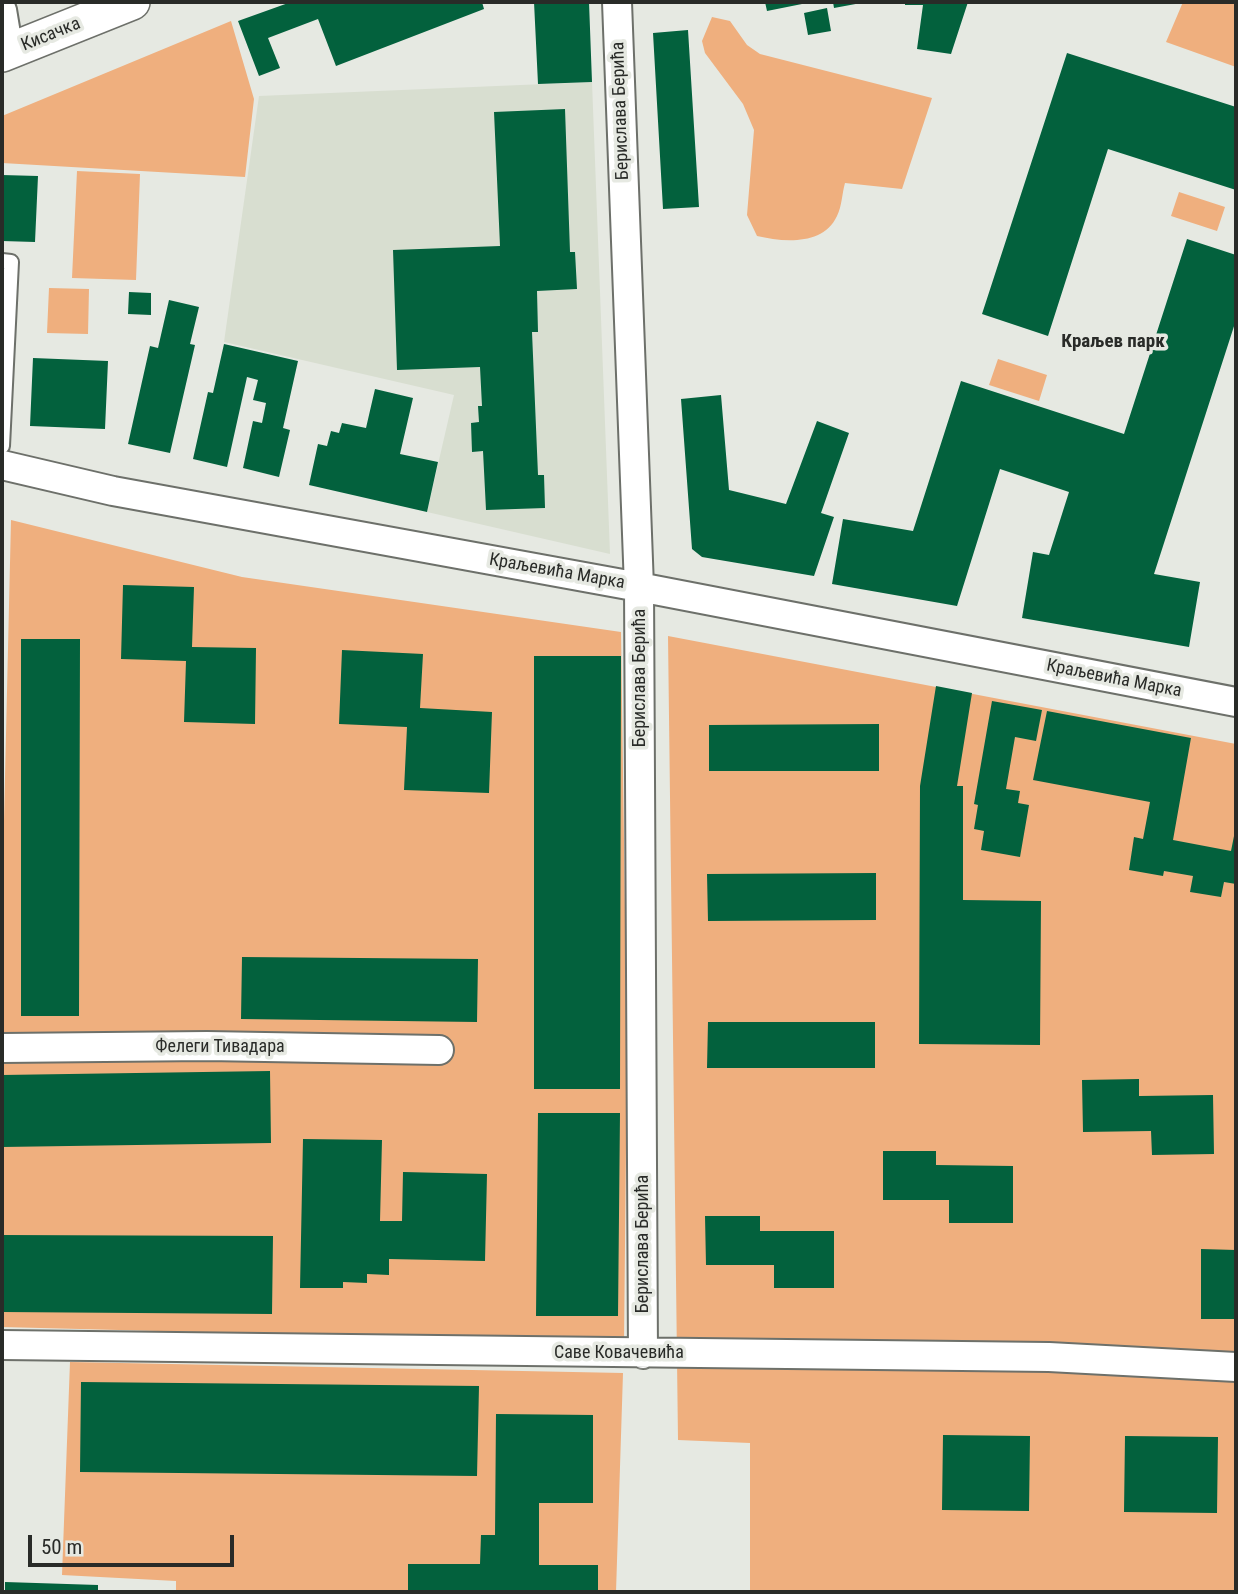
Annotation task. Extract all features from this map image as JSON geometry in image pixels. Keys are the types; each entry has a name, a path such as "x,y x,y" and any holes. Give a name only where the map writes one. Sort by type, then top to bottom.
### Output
{"street":[{"name":"Кисачка","path":"4,54 132,2"},
{"name":"Берислава Берића","path":"617,2 639,587 643,1354"},
{"path":"2,10 4,54"},
{"name":"Краљевића Марка","path":"2,465 113,491 639,587 1236,702"},
{"name":"Фелеги Тивадара","path":"2,1048 207,1046 439,1050"},
{"name":"Саве Ковачевића","path":"2,1345 1049,1357 1236,1367"}],"lane":[{"path":"2,261 11,262 2,446"}],"shaded area":[{"path":"1183,2 1236,2 1236,67 1166,42"},
{"path":"712,17 730,21 747,45 760,54 932,98 902,189 845,183 837,216 831,226 822,233 802,240 778,240 757,236 747,215 754,130 743,104 705,53 702,41"},
{"path":"231,21 254,99 245,177 2,163 2,116"},
{"path":"592,82 610,554 427,512 454,395 224,342 259,96"},
{"path":"77,171 140,174 136,280 72,278"},
{"path":"1179,192 1225,207 1217,231 1171,216"},
{"path":"49,288 89,289 88,334 47,333"},
{"path":"998,359 1047,375 1039,401 989,385"},
{"path":"11,520 242,577 621,632 627,1050 624,1343 2,1327 2,906"},
{"path":"668,636 1236,744 1236,1592 750,1592 750,1443 678,1440"},
{"path":"70,1362 623,1373 616,1592 176,1592 176,1581 62,1575"}],"building":[{"path":"291,2 482,2 484,9 336,66 318,19 268,38 280,68 259,76 238,21"},
{"path":"534,2 589,2 592,82 538,84"},
{"path":"765,2 807,2 807,3 767,11"},
{"path":"833,2 861,2 861,3 834,8"},
{"path":"905,2 968,2 951,54 917,49 923,5 905,5"},
{"path":"827,8 831,31 808,35 804,13"},
{"path":"688,30 699,207 663,209 653,33"},
{"path":"1067,53 1236,107 1236,190 1108,149 1048,336 982,314"},
{"path":"565,109 570,252 575,252 577,289 537,291 538,332 532,332 538,475 544,475 545,508 486,510 483,451 472,452 471,423 479,422 478,406 482,406 480,367 397,370 393,250 500,246 494,112"},
{"path":"2,175 38,176 35,242 2,241"},
{"path":"1187,239 1236,255 1236,320 1154,574 1200,582 1189,647 1022,618 1033,552 1049,555 1069,492 1000,469 957,606 832,584 843,519 913,531 961,381 1124,434"},
{"path":"129,292 151,293 151,315 128,314"},
{"path":"169,300 199,307 190,344 195,345 170,453 128,444 150,346 158,348"},
{"path":"224,344 298,361 283,428 290,430 279,477 243,468 253,421 262,423 266,403 253,400 258,380 247,377 227,467 193,459 208,392 213,393"},
{"path":"33,358 108,361 105,429 30,426"},
{"path":"375,389 413,398 400,454 438,462 427,512 309,485 318,444 327,446 331,431 339,433 342,423 366,428"},
{"path":"721,395 729,490 786,504 817,421 849,433 821,513 834,517 814,576 702,557 692,549 681,399"},
{"path":"123,585 194,587 192,647 256,648 255,724 184,722 186,661 121,659"},
{"path":"21,639 80,639 79,1016 21,1016"},
{"path":"342,650 423,654 420,708 492,712 489,793 404,790 407,727 339,724"},
{"path":"534,656 621,656 620,1089 534,1089"},
{"path":"936,686 972,693 957,786 963,786 963,900 1041,901 1040,1045 919,1044 920,786"},
{"path":"992,701 1042,710 1036,741 1015,737 1006,789 1020,791 1018,803 1029,805 1020,857 981,850 984,831 974,829 978,805 974,804"},
{"path":"1047,711 1191,738 1173,840 1231,851 1236,826 1236,884 1224,882 1221,897 1190,892 1193,876 1164,871 1163,876 1129,870 1134,837 1143,839 1150,802 1033,780"},
{"path":"879,724 879,771 709,771 709,725"},
{"path":"876,873 876,920 708,921 707,874"},
{"path":"242,957 478,959 477,1022 241,1019"},
{"path":"708,1022 875,1022 875,1068 707,1068"},
{"path":"270,1071 271,1143 2,1147 2,1075"},
{"path":"1139,1079 1139,1096 1213,1095 1214,1154 1152,1155 1151,1131 1083,1132 1082,1080"},
{"path":"538,1113 620,1113 618,1316 536,1316"},
{"path":"303,1139 382,1140 380,1221 402,1221 403,1172 487,1174 485,1261 389,1259 389,1275 367,1274 367,1283 343,1282 343,1288 300,1288"},
{"path":"883,1151 936,1151 936,1165 1013,1166 1013,1223 949,1223 949,1200 883,1200"},
{"path":"705,1216 760,1216 760,1231 834,1231 834,1288 774,1288 774,1265 706,1265"},
{"path":"2,1235 273,1236 272,1314 2,1312"},
{"path":"1201,1249 1236,1250 1236,1319 1201,1319"},
{"path":"81,1382 479,1386 477,1476 80,1472"},
{"path":"496,1414 593,1415 593,1503 539,1503 539,1565 598,1565 598,1592 408,1592 408,1564 480,1564 481,1535 495,1535"},
{"path":"943,1435 1030,1436 1029,1511 942,1510"},
{"path":"1125,1436 1218,1437 1217,1513 1124,1512"},
{"path":"5,1582 98,1585 98,1592 5,1592"}],"district":[{"name":"Краљев парк","path":"1113,342"}]}
